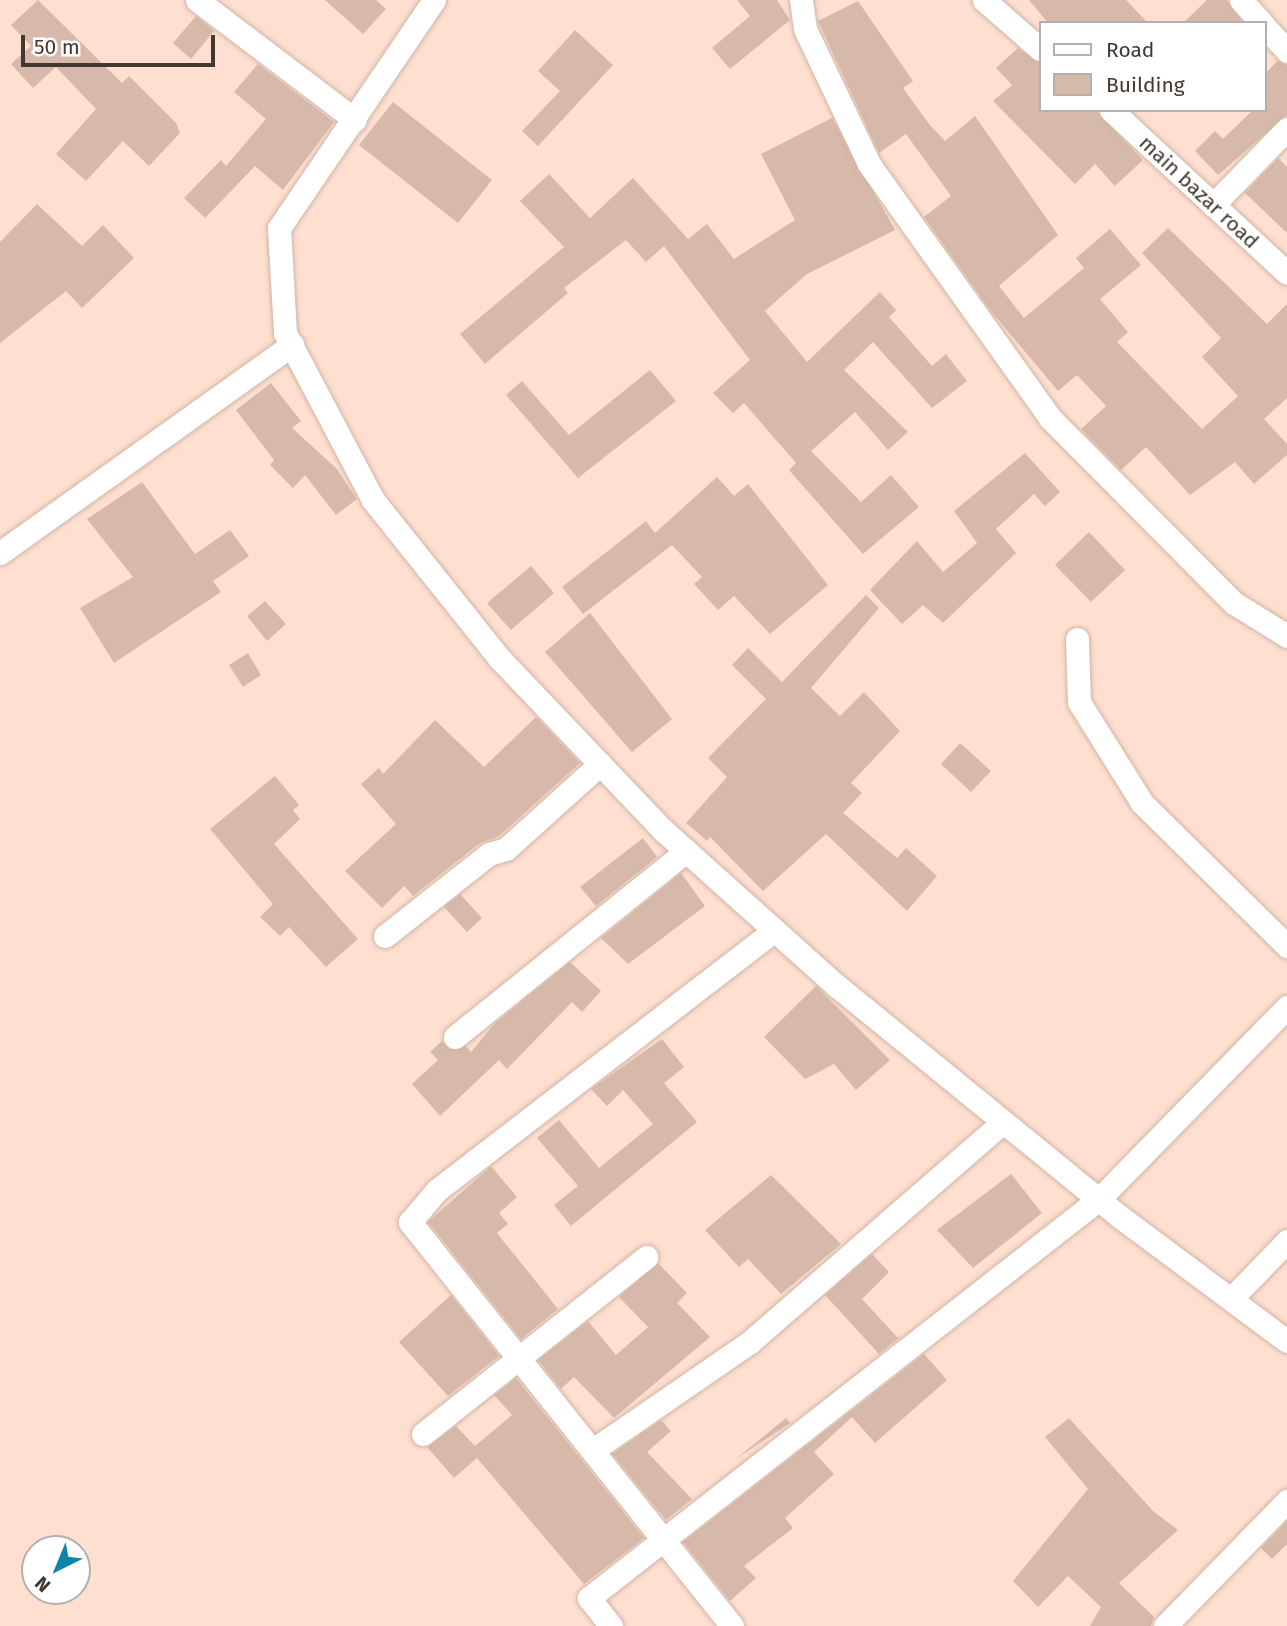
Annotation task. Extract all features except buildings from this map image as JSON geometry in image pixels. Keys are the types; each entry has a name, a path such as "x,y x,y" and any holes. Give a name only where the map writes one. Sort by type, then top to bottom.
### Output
{"street":[{"path":"197,0 355,120"},
{"path":"434,0 355,120 279,228 285,333 373,500 499,658 686,851 775,930 1003,1122 1099,1199 1287,1341"},
{"path":"801,0 805,29 869,163 1049,418 1234,603 1287,636"},
{"path":"984,0 1038,47"},
{"path":"1241,0 1260,21"},
{"path":"1266,27 1287,51"},
{"name":"main bazar road","path":"1113,112 1287,273"},
{"path":"1213,205 1287,129"},
{"path":"0,553 292,345"},
{"path":"1077,639 1079,702 1142,803 1287,946"},
{"path":"385,936 489,854 506,849 600,764"},
{"path":"455,1037 686,851"},
{"path":"732,1626 593,1450 518,1362 410,1222 437,1190 775,930"},
{"path":"611,1626 589,1598 661,1538 1099,1199 1287,1007"},
{"path":"593,1450 750,1342 1003,1122"},
{"path":"1231,1299 1287,1241"},
{"path":"423,1434 518,1362 646,1257"},
{"path":"1165,1626 1287,1501"}]}
